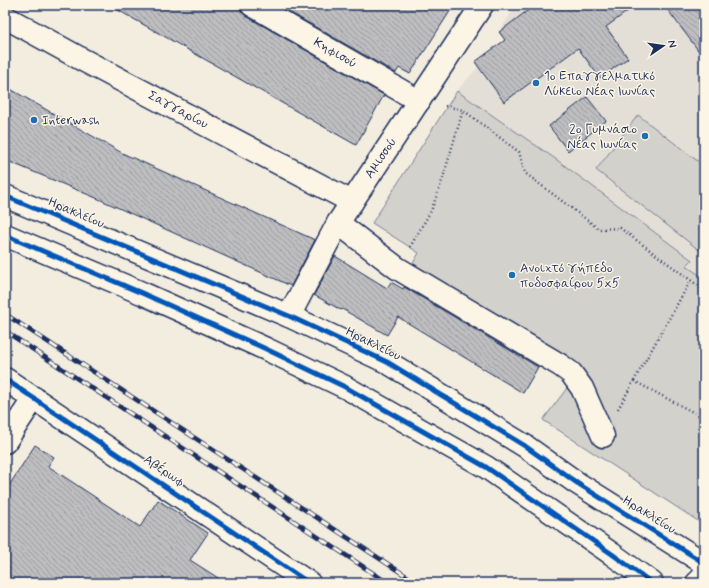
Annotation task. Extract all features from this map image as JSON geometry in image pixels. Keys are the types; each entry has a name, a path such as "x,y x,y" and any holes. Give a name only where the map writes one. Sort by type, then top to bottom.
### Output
{"street":[{"name":"Κηφισού","path":"252,5 419,101"},
{"name":"Αμισσού","path":"289,316 338,223 482,5"},
{"name":"Σαγγαρίου","path":"5,16 83,60 352,202"},
{"name":"Ηρακλείου","path":"5,196 289,316 388,362 525,446 577,483 704,563"},
{"path":"338,223 397,268 571,373 582,388 603,436"},
{"path":"5,235 266,349 345,387 486,467 652,583"},
{"name":"Αβέρωφ","path":"5,379 309,583"},
{"path":"5,442 34,398"},
{"path":"612,554 627,583"},
{"path":"697,583 704,576"}],"path":[{"path":"419,101 464,110 519,152 525,173 599,229 620,228 704,290"},
{"path":"397,268 431,211 464,110"},
{"path":"603,436 691,280"},
{"path":"634,381 704,418"}],"shaded area":[{"path":"516,5 704,5 704,272 701,276 686,266 692,260 557,160 457,91 478,67 475,62 504,40 499,32"},
{"path":"457,91 557,160 692,260 686,266 701,276 704,272 704,525 543,420 582,368 412,265 419,253 372,223"},
{"path":"638,115 704,166 704,244 699,250 596,170"}],"building":[{"path":"109,5 240,5 241,11 246,16 384,95 356,145"},
{"path":"277,5 454,5 410,74 399,68 396,73"},
{"path":"535,5 636,5 606,27 628,58 600,78 578,48 504,102 475,62 505,40 499,32"},
{"path":"664,5 704,5 704,58"},
{"path":"5,86 122,153 315,240 291,286 101,200 5,160"},
{"path":"587,97 606,121 568,151 549,126"},
{"path":"335,256 387,288 391,282 403,289 404,287 538,367 523,393 398,317 387,335 314,295"},
{"path":"35,445 54,457 48,466 140,527 158,500 208,533 190,560 226,583 5,583 5,492"}],"railway":[{"path":"5,314 417,583"},
{"path":"5,331 388,583"}],"cycle path":[{"path":"5,196 289,316 387,362 525,446 577,483 704,563"},
{"path":"5,235 144,294 266,349 345,387 486,467 652,583"},
{"path":"5,379 309,583"}],"place":[{"name":"1ο Επαγγελματικό Λύκειο Νέας Ιωνίας","path":"536,83"},
{"name":"Interwash","path":"34,120"},
{"name":"2ο Γυμνάσιο Νέας Ιωνίας","path":"645,136"},
{"name":"Ανοιχτό γήπεδο ποδοσφαίρου 5x5","path":"512,275"}]}
